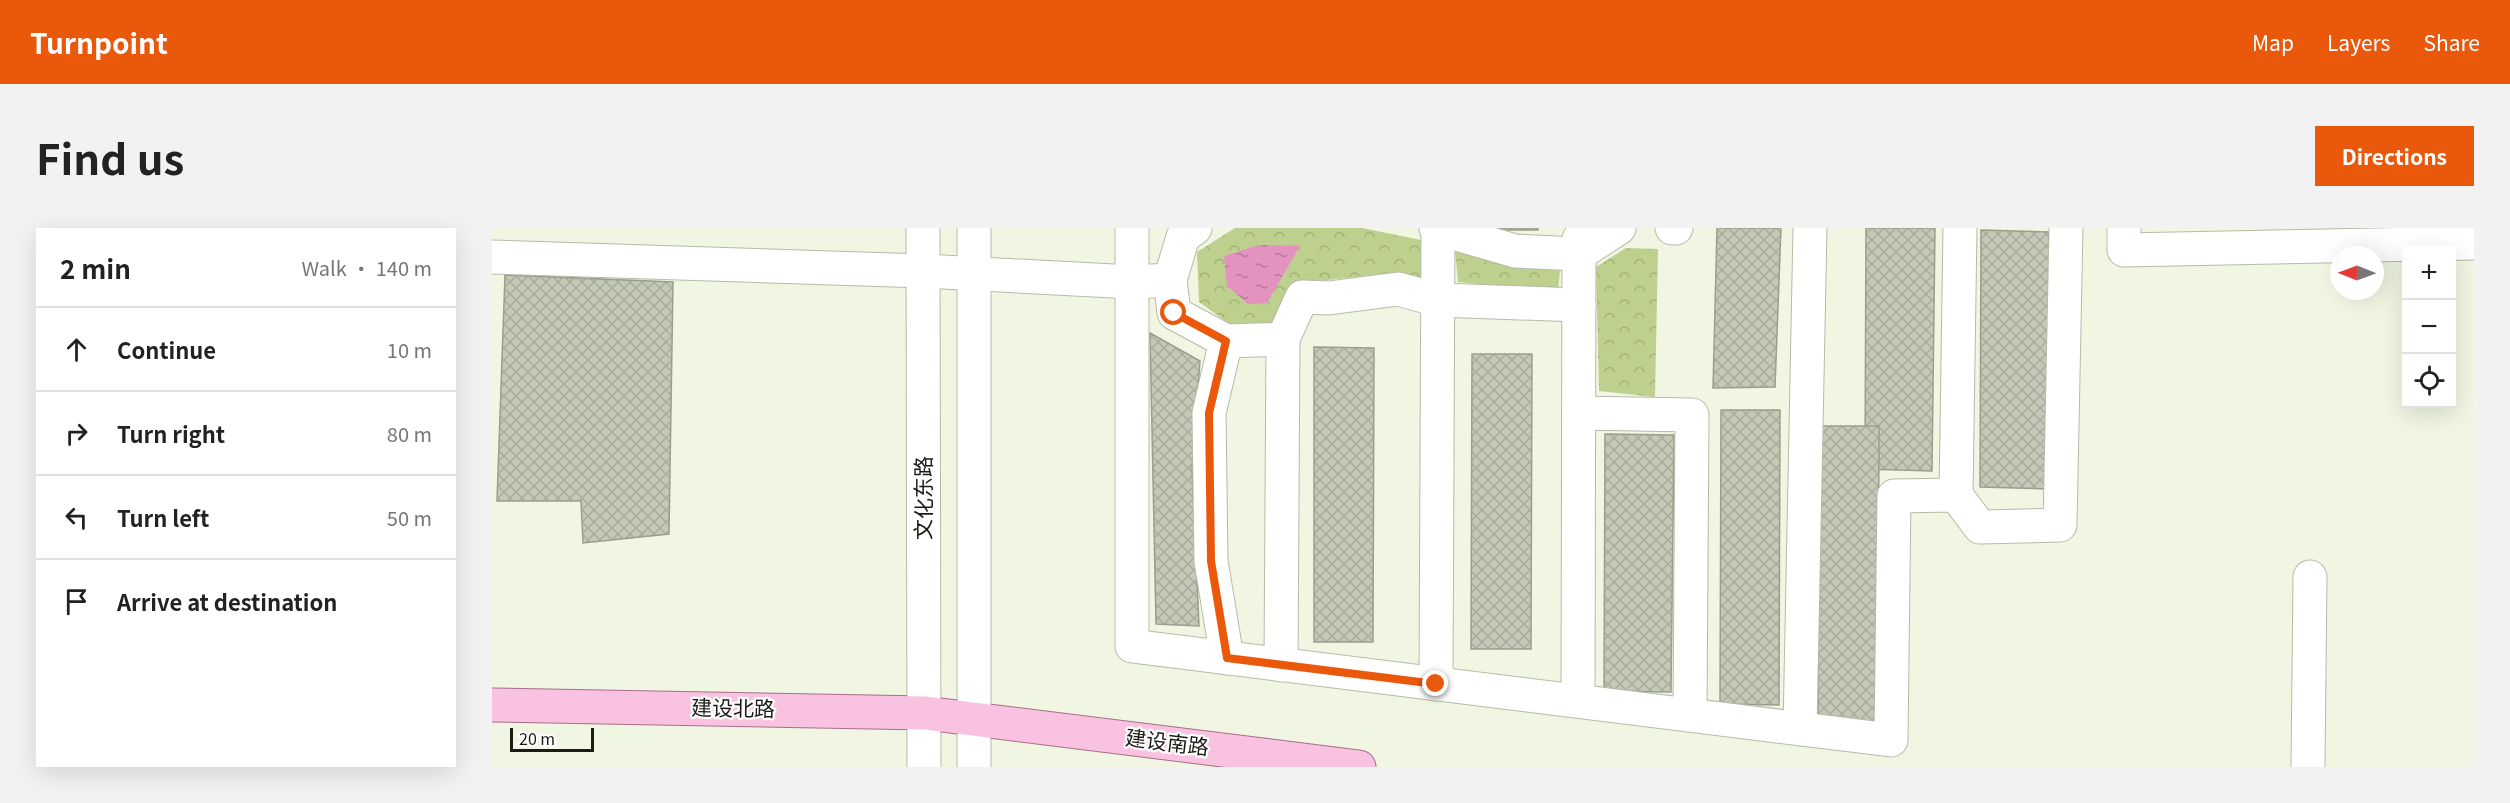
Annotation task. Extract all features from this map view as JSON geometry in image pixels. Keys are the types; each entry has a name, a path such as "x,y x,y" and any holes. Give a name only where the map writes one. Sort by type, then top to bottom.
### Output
{"main road":[{"name":"建设北路","path":"492,705 925,713 974,718"},
{"name":"建设南路","path":"974,718 1359,767"}],"street":[{"name":"文化东路","path":"923,228 924,767"},
{"path":"974,228 974,767"},
{"path":"1132,228 1132,646 1891,740 1894,496 1956,495"},
{"path":"1195,228 1183,237 1170,280 1174,313 1226,341 1283,339"},
{"path":"1436,684 1438,228 1515,251 1584,241 1619,228"},
{"path":"1800,729 1810,228"},
{"path":"1960,228 1956,495 1980,527 2060,525 2066,228"},
{"path":"2124,228 2124,250 2474,243"},
{"path":"1578,701 1579,305 1584,241"},
{"path":"492,257 924,272 1132,282 1170,280"},
{"path":"1281,665 1283,339 1302,297 1329,298 1398,289 1438,300 1579,305"},
{"path":"1226,341 1209,413 1209,424 1211,561 1227,658"},
{"path":"1579,413 1692,415 1690,715"},
{"path":"2308,767 2310,577"}],"green space":[{"path":"1235,228 1362,228 1421,240 1424,280 1397,272 1294,284 1271,325 1231,325 1199,302 1197,252"},
{"path":"1626,248 1658,249 1655,397 1599,391 1596,267"},
{"path":"1455,250 1504,265 1560,270 1558,292 1458,282"}],"water":[{"path":"1258,245 1300,246 1267,303 1248,304 1227,286 1224,256"}],"building":[{"path":"1478,228 1538,228 1538,230 1478,230"},
{"path":"1717,228 1781,228 1775,387 1713,388"},
{"path":"1866,228 1935,228 1932,471 1865,469"},
{"path":"1981,230 2049,232 2047,489 1980,487"},
{"path":"505,275 673,282 669,534 583,543 581,501 497,501"},
{"path":"1150,333 1200,361 1192,469 1199,626 1156,624"},
{"path":"1314,347 1374,348 1373,642 1314,642"},
{"path":"1472,354 1532,354 1531,649 1471,649"},
{"path":"1721,410 1780,410 1779,705 1720,704"},
{"path":"1819,426 1879,426 1878,721 1818,721"},
{"path":"1605,434 1674,435 1671,692 1604,691"}],"route":[{"path":"1174,313 1226,341 1209,413 1211,561 1227,658 1436,684"}]}
